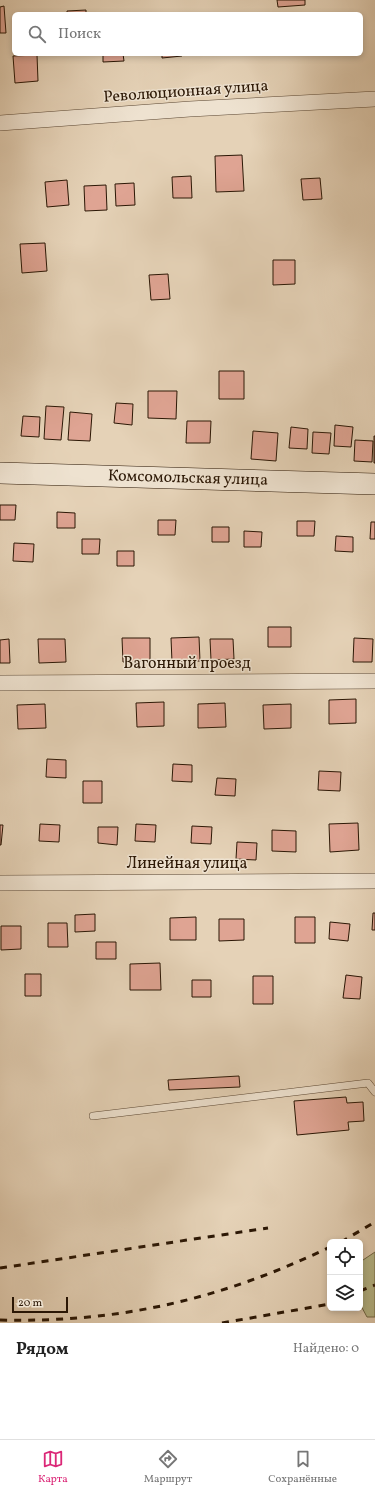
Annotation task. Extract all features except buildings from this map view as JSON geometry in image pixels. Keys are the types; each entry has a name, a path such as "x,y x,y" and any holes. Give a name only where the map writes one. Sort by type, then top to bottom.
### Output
{"main road":[{"name":"Комсомольская улица","path":"0,473 375,484"}],"street":[{"name":"Революционная улица","path":"0,122 182,109 375,99"},
{"name":"Вагонный проезд","path":"0,683 375,681"},
{"name":"Линейная улица","path":"0,883 375,881"}],"lane":[{"path":"93,1116 368,1083 375,1092"}],"green space":[{"path":"375,1252 375,1317 367,1317 363,1310 363,1260"}],"railway":[{"path":"346,1239 375,1222"},
{"path":"0,1268 268,1228"},
{"path":"0,1320 44,1320 87,1317 129,1312 170,1304 210,1294 250,1281 327,1248"},
{"path":"363,1290 375,1285"},
{"path":"222,1323 327,1305"}]}
